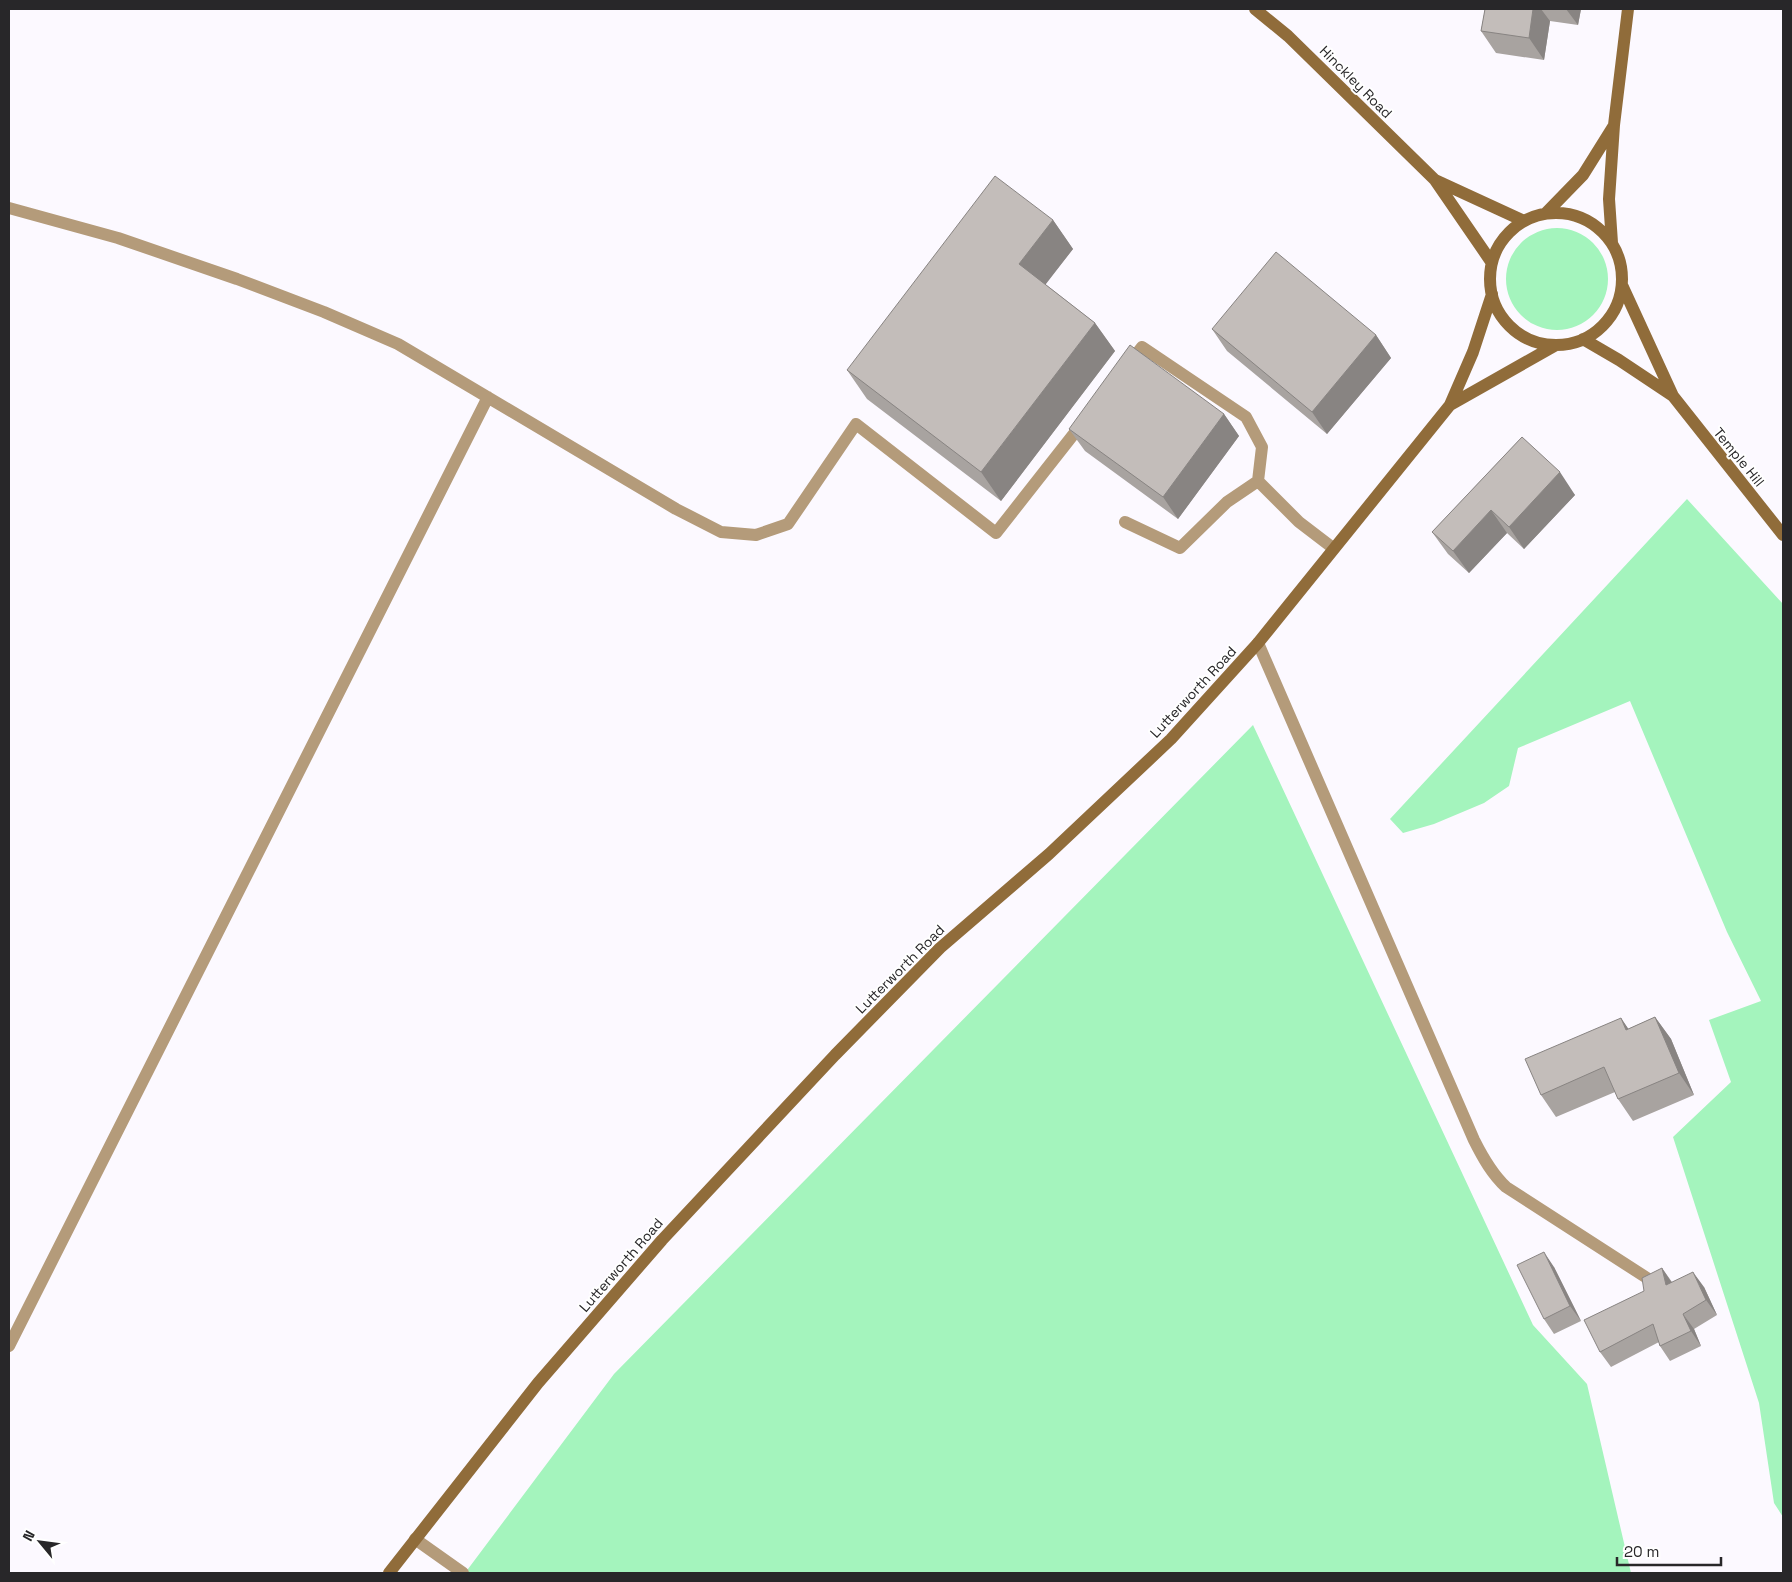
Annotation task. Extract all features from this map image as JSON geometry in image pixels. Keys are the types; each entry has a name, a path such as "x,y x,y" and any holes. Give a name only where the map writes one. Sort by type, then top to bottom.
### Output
{"main road":[{"name":"Hinckley Road","path":"1255,9 1288,36 1435,180 1492,263"},
{"path":"1612,243 1599,228 1583,218 1564,213 1546,213 1524,220 1510,232 1499,246 1492,263 1490,279 1492,294 1498,310 1508,325 1522,336 1539,342 1556,345 1570,343 1583,339 1598,330 1610,317 1618,302 1622,285 1620,263 1612,243 1609,199 1614,125 1628,9"},
{"path":"1546,213 1583,175 1614,125"},
{"name":"Hinckley Road","path":"1435,180 1524,220"},
{"name":"Temple Hill","path":"1622,285 1673,396 1783,535"},
{"name":"Lutterworth Road","path":"389,1573 538,1383 662,1240 835,1055 940,948 1049,854 1171,740 1258,643 1450,405 1473,352 1492,294"},
{"name":"Temple Hill","path":"1583,339 1673,396"},
{"name":"Lutterworth Road","path":"1450,405 1556,345"}],"lane":[{"path":"9,208 118,238 237,279 324,312 398,344 676,509 720,532 756,535 788,524 856,424 996,533 1093,409"},
{"path":"1123,370 1142,347 1246,417 1262,447 1258,481 1227,502 1180,548 1125,522"},
{"path":"9,1346 488,398"},
{"path":"1258,481 1299,522 1333,548"},
{"path":"1258,643 1474,1140 1493,1174 1506,1187 1647,1278"},
{"path":"415,1539 463,1573"}],"green space":[{"path":"1557,228 1576,232 1593,243 1604,260 1608,279 1604,298 1593,315 1576,326 1557,330 1538,326 1521,315 1510,298 1506,279 1510,260 1521,243 1538,232"},
{"path":"1687,499 1783,604 1783,1517 1774,1503 1759,1403 1673,1137 1731,1082 1709,1020 1761,1001 1727,932 1630,701 1518,748 1509,786 1484,803 1434,824 1403,833 1390,819"},
{"path":"1253,725 1533,1325 1587,1384 1631,1573 465,1573 614,1374"}],"building":[{"path":"1485,9 1533,9 1529,38 1481,31"},
{"path":"995,176 1053,220 1019,264 1095,323 981,472 847,370"},
{"path":"1276,252 1376,335 1312,412 1212,329"},
{"path":"1130,345 1224,414 1163,497 1069,429"},
{"path":"1522,437 1560,472 1509,527 1491,510 1453,551 1432,532"},
{"path":"1655,1017 1679,1073 1618,1099 1604,1067 1541,1095 1525,1059 1621,1018 1626,1030"},
{"path":"1544,1252 1570,1306 1544,1319 1517,1265"},
{"path":"1662,1268 1666,1285 1693,1272 1706,1300 1683,1314 1691,1331 1660,1346 1653,1324 1600,1352 1584,1320 1644,1291 1642,1278"}]}
